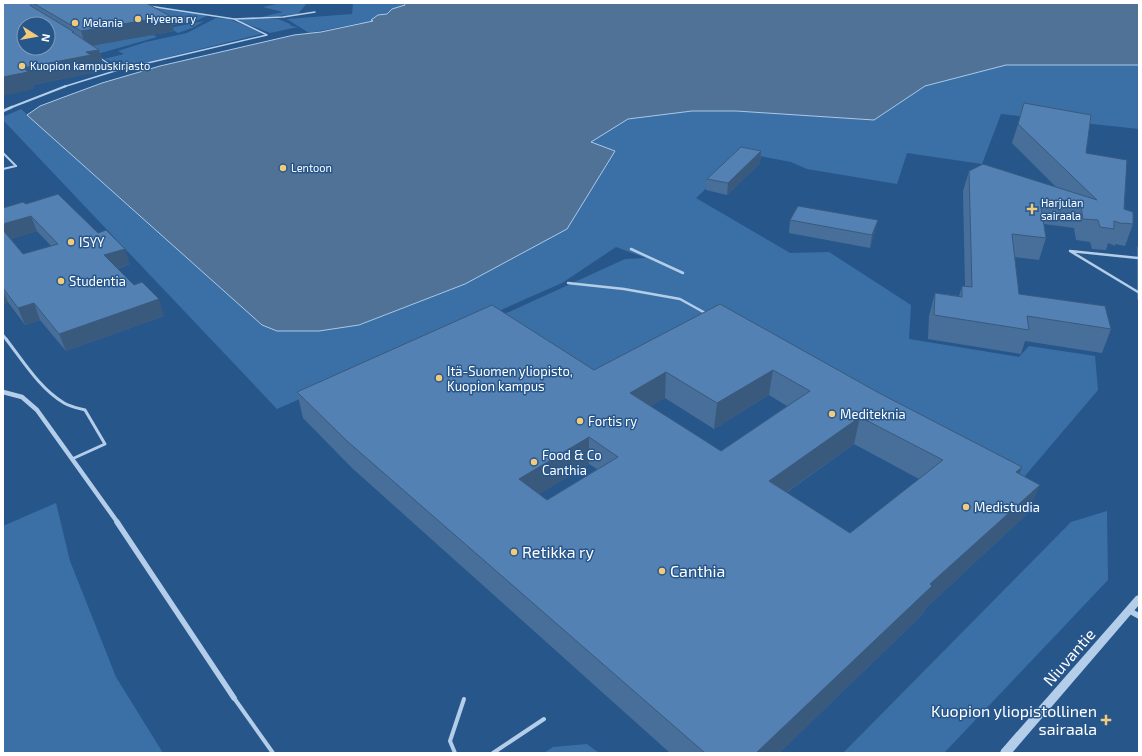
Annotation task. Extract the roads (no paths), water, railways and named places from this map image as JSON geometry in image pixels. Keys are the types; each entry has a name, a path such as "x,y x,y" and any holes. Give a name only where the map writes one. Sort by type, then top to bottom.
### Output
{"street":[{"path":"3,111 12,107"},
{"path":"3,392 12,392 26,398 136,547 234,698"},
{"name":"Niuvantie","path":"1006,753 1135,614 1139,599"}],"lane":[{"path":"146,5 234,19 283,17 315,12"},
{"path":"152,9 160,7"},
{"path":"12,107 63,87 118,70 267,35 234,19"},
{"path":"95,55 118,70"},
{"path":"3,153 16,166 3,169"},
{"path":"1139,247 1139,299"},
{"path":"631,249 683,273"},
{"path":"1138,258 1070,252 1138,292"},
{"path":"568,283 624,289 680,298 709,315"},
{"path":"3,335 48,389 64,403 85,410 105,444 72,459"},
{"path":"234,698 273,753"},
{"path":"455,753 450,741 464,699"},
{"path":"493,753 544,719"}],"place":[{"name":"Hyeena ry","path":"138,19"},
{"name":"Melania","path":"75,23"},
{"name":"Kuopion kampuskirjasto","path":"22,66"},
{"name":"Lentoon","path":"283,168"},
{"name":"Harjulan sairaala","path":"1032,209"},
{"name":"ISYY","path":"71,242"},
{"name":"Studentia","path":"61,281"},
{"name":"Itä-Suomen yliopisto, Kuopion kampus","path":"439,378"},
{"name":"Mediteknia","path":"832,414"},
{"name":"Fortis ry","path":"580,421"},
{"name":"Food & Co Canthia","path":"534,462"},
{"name":"Medistudia","path":"966,507"},
{"name":"Retikka ry","path":"514,552"},
{"name":"Canthia","path":"662,571"},
{"name":"Kuopion yliopistollinen sairaala","path":"1106,720"}]}
